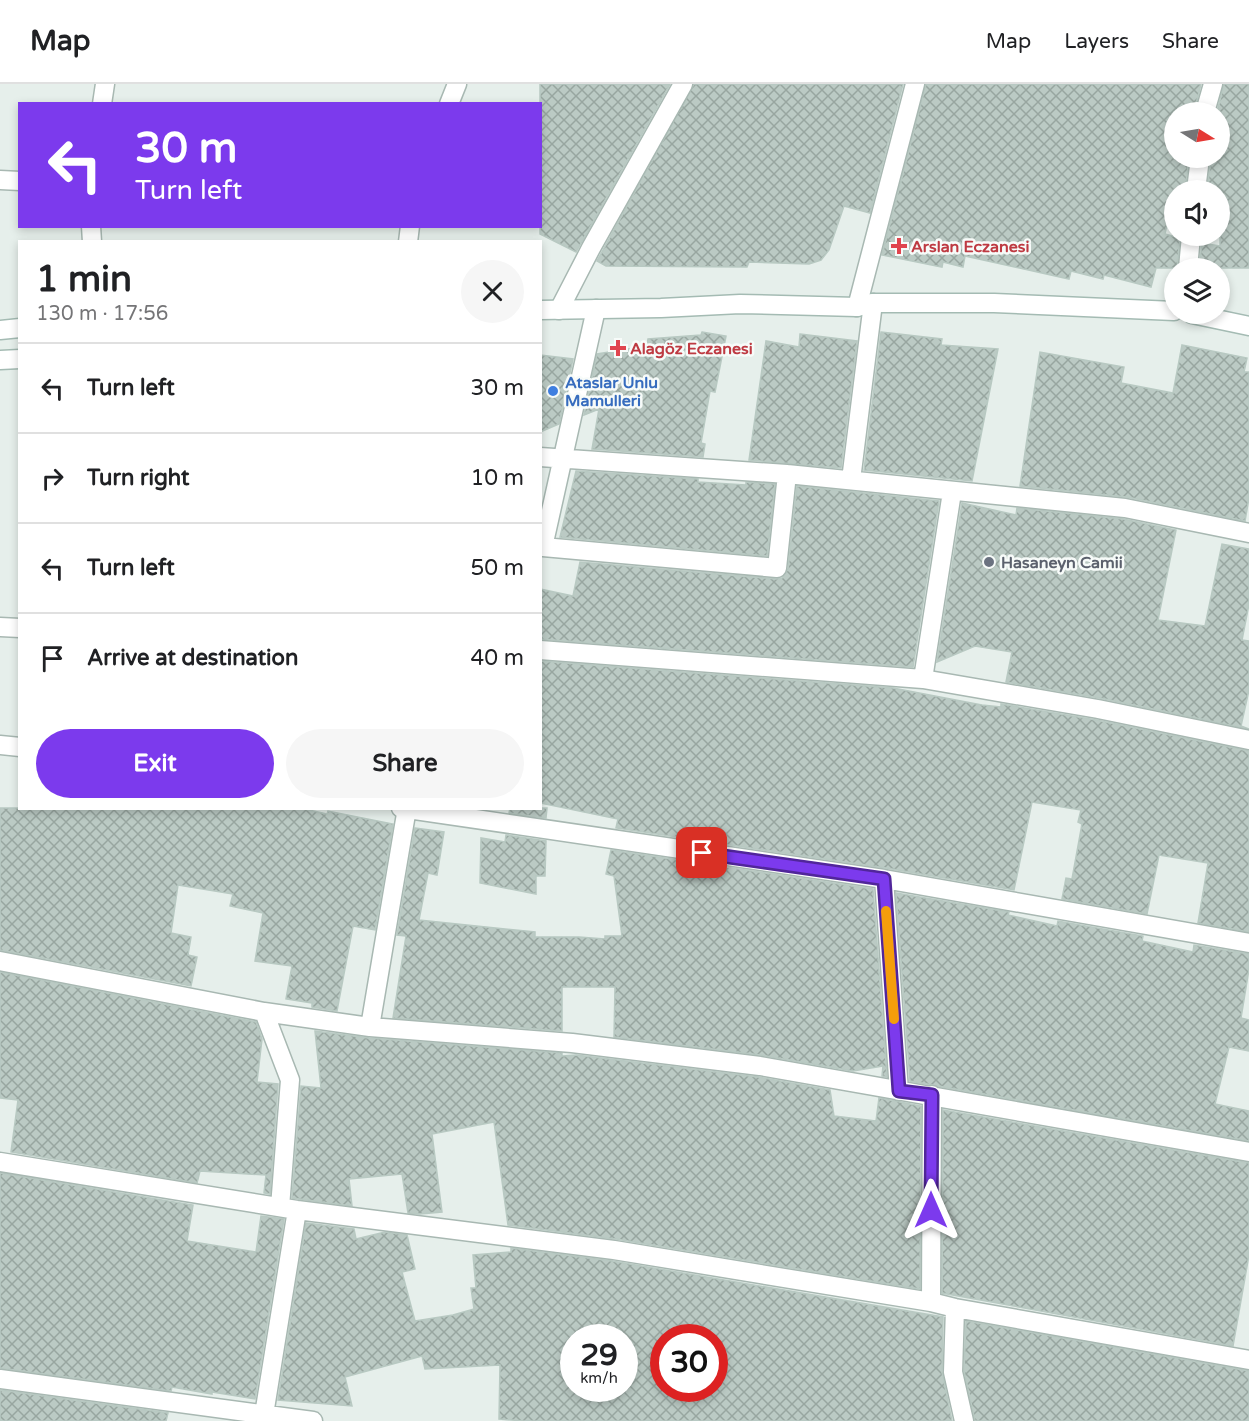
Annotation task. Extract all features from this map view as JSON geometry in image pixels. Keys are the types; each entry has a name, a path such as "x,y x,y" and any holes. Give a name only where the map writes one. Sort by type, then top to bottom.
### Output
{"street":[{"path":"102,102 105,84"},
{"path":"450,102 457,84"},
{"path":"559,310 683,84"},
{"path":"851,480 865,305 915,84"},
{"path":"1208,102 1213,84"},
{"path":"0,180 18,181"},
{"path":"542,310 740,304 994,303 1164,311"},
{"path":"596,309 543,547 777,568 787,474"},
{"path":"1230,322 1249,326"},
{"path":"0,330 18,328"},
{"path":"0,360 18,359"},
{"path":"542,457 787,474 1125,508 1249,533"},
{"path":"923,679 952,492"},
{"path":"0,627 18,628"},
{"path":"542,650 923,679 1098,709 1249,740"},
{"path":"0,745 18,747"},
{"path":"370,1027 405,810"},
{"path":"412,810 884,879 1249,943"},
{"path":"884,879 899,1091"},
{"path":"0,961 264,1012 370,1027 607,1047 760,1066 1249,1152"},
{"path":"264,1012 290,1080 288,1208 264,1418"},
{"path":"931,1302 932,1095"},
{"path":"0,1162 288,1208 614,1250 931,1302 1249,1360"},
{"path":"955,1308 953,1372 964,1421"},
{"path":"0,1379 264,1418 313,1421"}],"building":[{"path":"540,84 670,84 576,252 540,234 540,228 542,228 542,102 540,102"},
{"path":"694,84 903,84 870,213 844,206 829,250 821,260 809,264 749,262 747,267 606,266 597,261"},
{"path":"926,84 1201,84 1196,102 1164,102 1164,168 1188,168 1186,180 1164,180 1164,246 1179,246 1178,258 1164,258 1164,268 1156,268 1151,287 1104,275 1103,279 1071,271 1069,279 965,256 963,267 943,262 942,267 882,255"},
{"path":"1224,84 1249,84 1249,268 1230,268 1230,258 1200,258 1202,246 1230,246 1230,180 1208,180 1210,168 1230,168 1230,102 1220,102"},
{"path":"702,332 726,336 715,392 710,391 701,443 705,444 703,457 592,449 599,409 584,415 597,354 647,346 648,339 701,335"},
{"path":"881,332 942,339 941,345 998,349 972,481 864,470"},
{"path":"800,334 857,341 841,468 749,460 766,341 799,347"},
{"path":"1182,345 1247,358 1244,372 1249,372 1249,498 1245,521 1127,497 1020,486 1040,352 1124,367 1121,383 1173,393"},
{"name":"Ataslar Unlu Mamulleri","path":"542,355 573,359 559,424 542,431"},
{"path":"576,471 698,479 698,482 775,484 767,556 560,537"},
{"path":"797,486 939,501 913,667 542,639 542,589 573,596 580,562 776,579 782,578 788,569"},
{"path":"962,503 1016,515 1017,508 1123,519 1176,530 1158,620 1205,626 1222,544 1249,549 1249,604 1242,640 1249,641 1249,690 1241,726 1249,729 1100,698 1006,682 1012,652 975,646 937,662"},
{"path":"542,661 893,688 982,705 1001,707 1001,704 1096,720 1249,751 1249,932 1198,923 1208,863 1159,855 1147,914 1062,899 1066,878 1072,879 1082,824 1078,822 1081,810 1032,802 1014,890 886,868 616,828 618,819 542,803"},
{"path":"0,808 18,808 18,810 309,810 327,814 328,811 393,824 375,930 353,926 337,1011 312,1007 312,1003 286,999 292,966 255,961 263,913 230,906 233,894 178,885 171,933 191,937 188,955 197,957 191,986 0,950"},
{"path":"547,808 546,818 509,813 510,810"},
{"path":"415,828 444,832 437,875 428,873 419,920 535,932 535,937 605,939 605,936 622,936 614,876 606,874 611,850 873,889 887,1077 882,1076 883,1066 853,1071 761,1055 614,1037 615,987 562,987 562,1031 393,1018 406,936 397,935"},
{"path":"506,835 546,841 545,876 536,876 536,894 480,883 481,838 505,842"},
{"path":"896,893 1009,912 1008,915 1057,926 1058,921 1143,936 1142,941 1193,952 1194,945 1249,954 1249,969 1241,1018 1249,1020 1249,1051 1229,1047 1215,1104 1249,1111 1249,1141 910,1081"},
{"path":"0,972 256,1022 262,1039 257,1082 278,1084 270,1194 264,1193 266,1175 200,1171 197,1183 11,1152 18,1100 0,1098"},
{"path":"315,1031 369,1038 562,1053 562,1056 576,1055 758,1077 830,1090 834,1116 876,1121 879,1098 921,1106 920,1289 616,1239 508,1225 494,1122 432,1134 442,1212 408,1213 402,1174 349,1179 352,1206 292,1198 301,1086 321,1088"},
{"path":"943,1110 1249,1163 1249,1255 1233,1346 942,1293"},
{"path":"0,1173 193,1205 187,1241 256,1252 261,1216 284,1219 255,1399 172,1387 171,1391 0,1368"},
{"path":"306,1223 354,1229 356,1239 385,1232 407,1235 415,1269 402,1272 415,1321 474,1309 471,1288 476,1288 473,1255 511,1252 511,1248 612,1261 943,1317 942,1372 952,1421 524,1421 499,1419 500,1365 425,1369 422,1356 345,1377 352,1406 278,1400"},
{"path":"966,1321 1249,1371 1249,1421 975,1421 964,1371"},
{"path":"0,1390 168,1413 166,1421 0,1421"}],"slow traffic":[{"path":"886,911 894,1019"}],"place":[{"name":"Arslan Eczanesi","path":"899,246"},
{"name":"Alagöz Eczanesi","path":"618,348"},
{"name":"Ataslar Unlu Mamulleri","path":"553,391"},
{"name":"Hasaneyn Camii","path":"989,562"}],"route":[{"path":"702,853 884,879 899,1091 932,1095 931,1210"}]}
